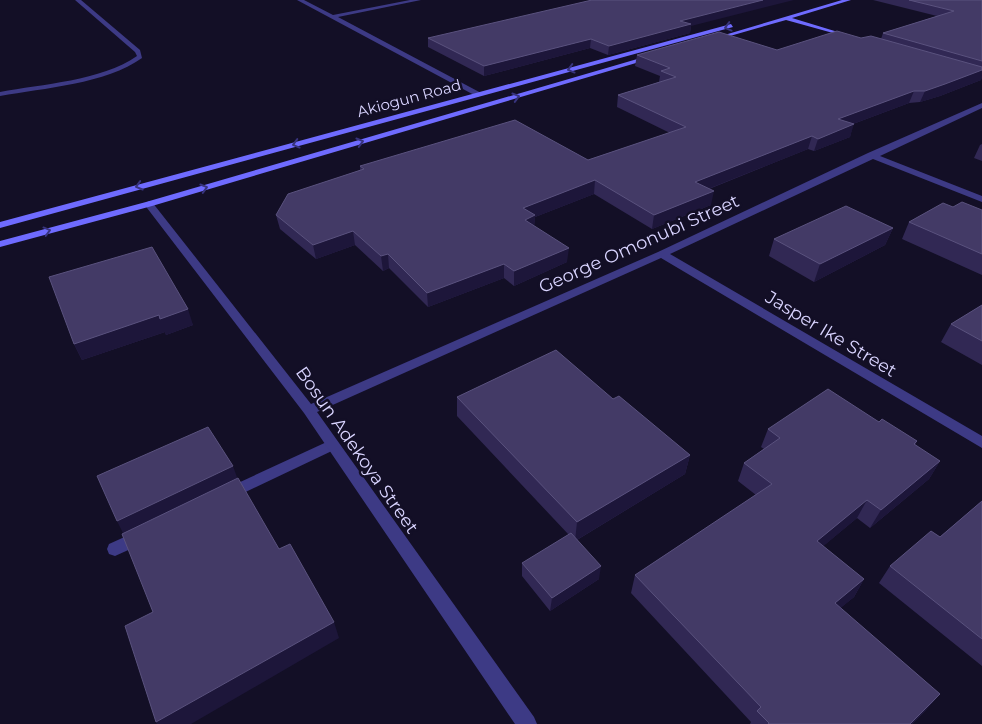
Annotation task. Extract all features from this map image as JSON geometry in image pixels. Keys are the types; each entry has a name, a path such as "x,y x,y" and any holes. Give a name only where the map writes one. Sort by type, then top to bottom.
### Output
{"street":[{"path":"0,94 103,73 135,63 140,57 138,51 81,0"},
{"path":"300,0 479,94"},
{"path":"331,17 418,0"},
{"name":"Akiogun Road","path":"0,225 825,0"},
{"path":"667,53 848,0"},
{"path":"784,18 860,40"},
{"path":"0,244 148,204 657,56"},
{"name":"George Omonubi Street","path":"309,410 662,254 982,106"},
{"path":"871,156 982,198"},
{"name":"Bosun Adekoya Street","path":"148,204 309,410 331,445 527,724"},
{"name":"Jasper Ike Street","path":"662,254 982,443"},
{"path":"219,499 331,445"},
{"path":"115,549 150,532"}],"building":[{"path":"592,0 763,0 680,21 691,24 609,46 591,39 484,66 428,38"},
{"path":"909,0 982,0 982,61 883,33 954,11"},
{"path":"837,31 861,38 871,36 982,67 982,70 925,91 914,91 838,119 854,124 818,139 812,136 695,182 714,191 654,215 595,180 523,208 535,215 525,220 569,248 514,271 504,264 427,293 388,254 381,256 353,231 313,245 276,215 288,194 364,169 360,166 515,120 588,160 686,127 618,95 676,77 661,71 670,68 637,55 719,32 777,50"},
{"path":"962,202 982,210 982,254 909,222 943,203 953,207"},
{"path":"846,206 893,228 820,264 774,239"},
{"path":"152,247 188,309 160,319 159,315 74,344 49,277"},
{"path":"982,305 982,341 951,324"},
{"path":"556,350 613,399 619,396 690,455 577,522 457,397"},
{"path":"828,389 879,422 882,419 917,441 914,444 940,461 881,510 867,500 817,541 864,579 835,603 940,694 910,724 768,724 757,711 761,707 635,575 772,484 744,463 780,438 768,429"},
{"path":"208,427 233,466 117,521 97,476"},
{"path":"238,478 279,549 290,544 334,622 156,722 125,626 153,612 122,534"},
{"path":"982,501 982,639 890,566 931,531 940,537"},
{"path":"571,533 601,566 552,598 522,563"}]}
